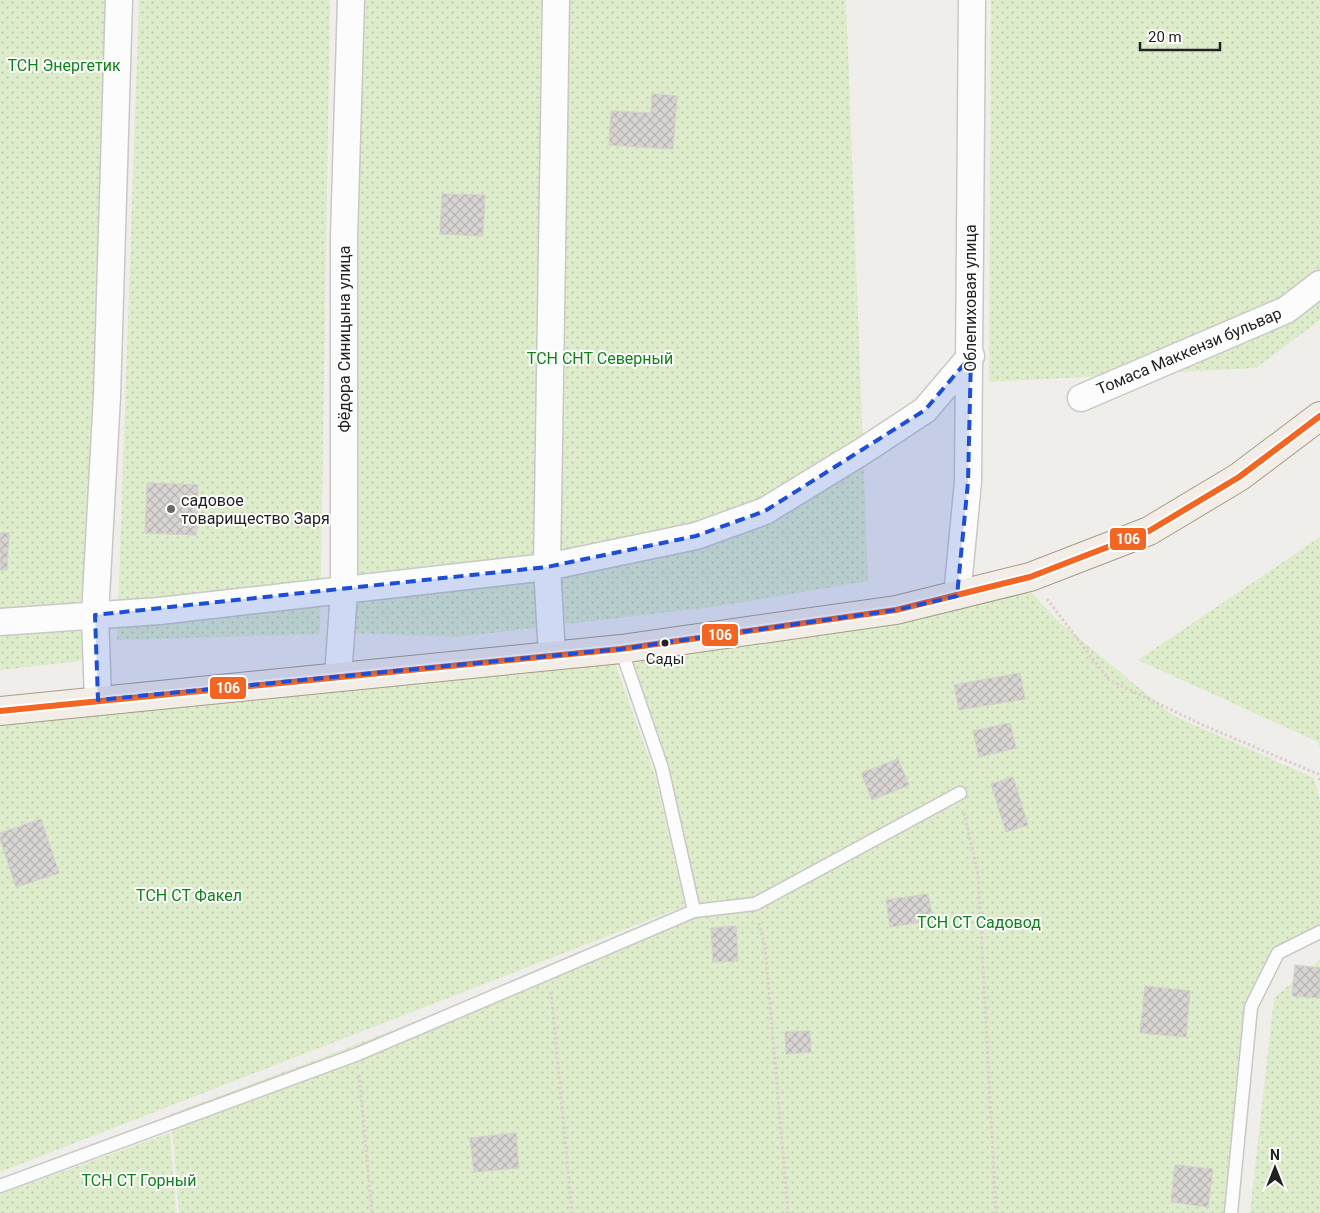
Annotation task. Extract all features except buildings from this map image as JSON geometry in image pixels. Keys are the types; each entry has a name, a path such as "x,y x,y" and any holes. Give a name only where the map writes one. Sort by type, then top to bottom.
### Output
{"main road":[{"path":"0,711 621,649 896,610 1030,577 1150,531 1239,477 1320,416"}],"street":[{"path":"98,700 95,615 107,396 119,0"},
{"name":"Фёдора Синицына улица","path":"338,677 344,591 344,237 351,0"},
{"path":"552,656 547,567 556,0"},
{"name":"Облепиховая улица","path":"956,596 968,482 972,0"},
{"name":"Томаса Маккензи бульвар","path":"1081,398 1286,310 1320,284"},
{"path":"0,622 159,611 547,567 696,536 766,511 924,410 970,356"}],"lane":[{"path":"621,649 662,768 694,911"},
{"path":"0,1186 358,1054 694,911 755,904 960,793"},
{"path":"1231,1213 1251,1007 1278,953 1320,932"}],"path":[{"path":"1030,577 1109,680 1205,726 1319,773 1320,782"},
{"path":"960,793 978,874 996,1213"},
{"path":"755,904 766,947 788,1213"},
{"path":"550,972 572,1213"},
{"path":"358,1054 372,1213"}],"highlighted area":[{"path":"971,356 968,482 957,596 896,610 621,649 98,700 95,615 547,567 696,536 765,511 925,410"}],"green space":[{"name":"ТСН Энергетик","path":"0,0 130,0 109,658 0,670"},
{"path":"139,0 330,0 320,634 117,640"},
{"name":"ТСН СНТ Северный","path":"350,0 846,0 868,581 719,606 457,637 330,632"},
{"path":"991,0 1320,0 1320,320 1256,368 989,382"},
{"path":"1320,537 1320,748 1318,742 1138,660"},
{"name":"ТСН СТ Садовод","path":"1028,589 1058,621 1172,715 1314,778 1320,801 1320,927 1272,951 1245,1015 1226,1213 179,1213 171,1114 503,987 634,931 698,901 668,767 630,657"},
{"name":"ТСН СТ Факел","path":"615,663 655,775 685,906 0,1172 0,724"},
{"path":"1320,959 1320,1213 1250,1213 1274,998"},
{"name":"ТСН СТ Горный","path":"170,1133 176,1213 0,1213 0,1194"}],"transit line":[{"name":"106","path":"0,711 621,649 896,610 1030,577 1149,531 1239,477 1320,416"}],"place":[{"name":"садовое товарищество Заря","path":"171,509"},
{"name":"Сады","path":"665,643"}]}
